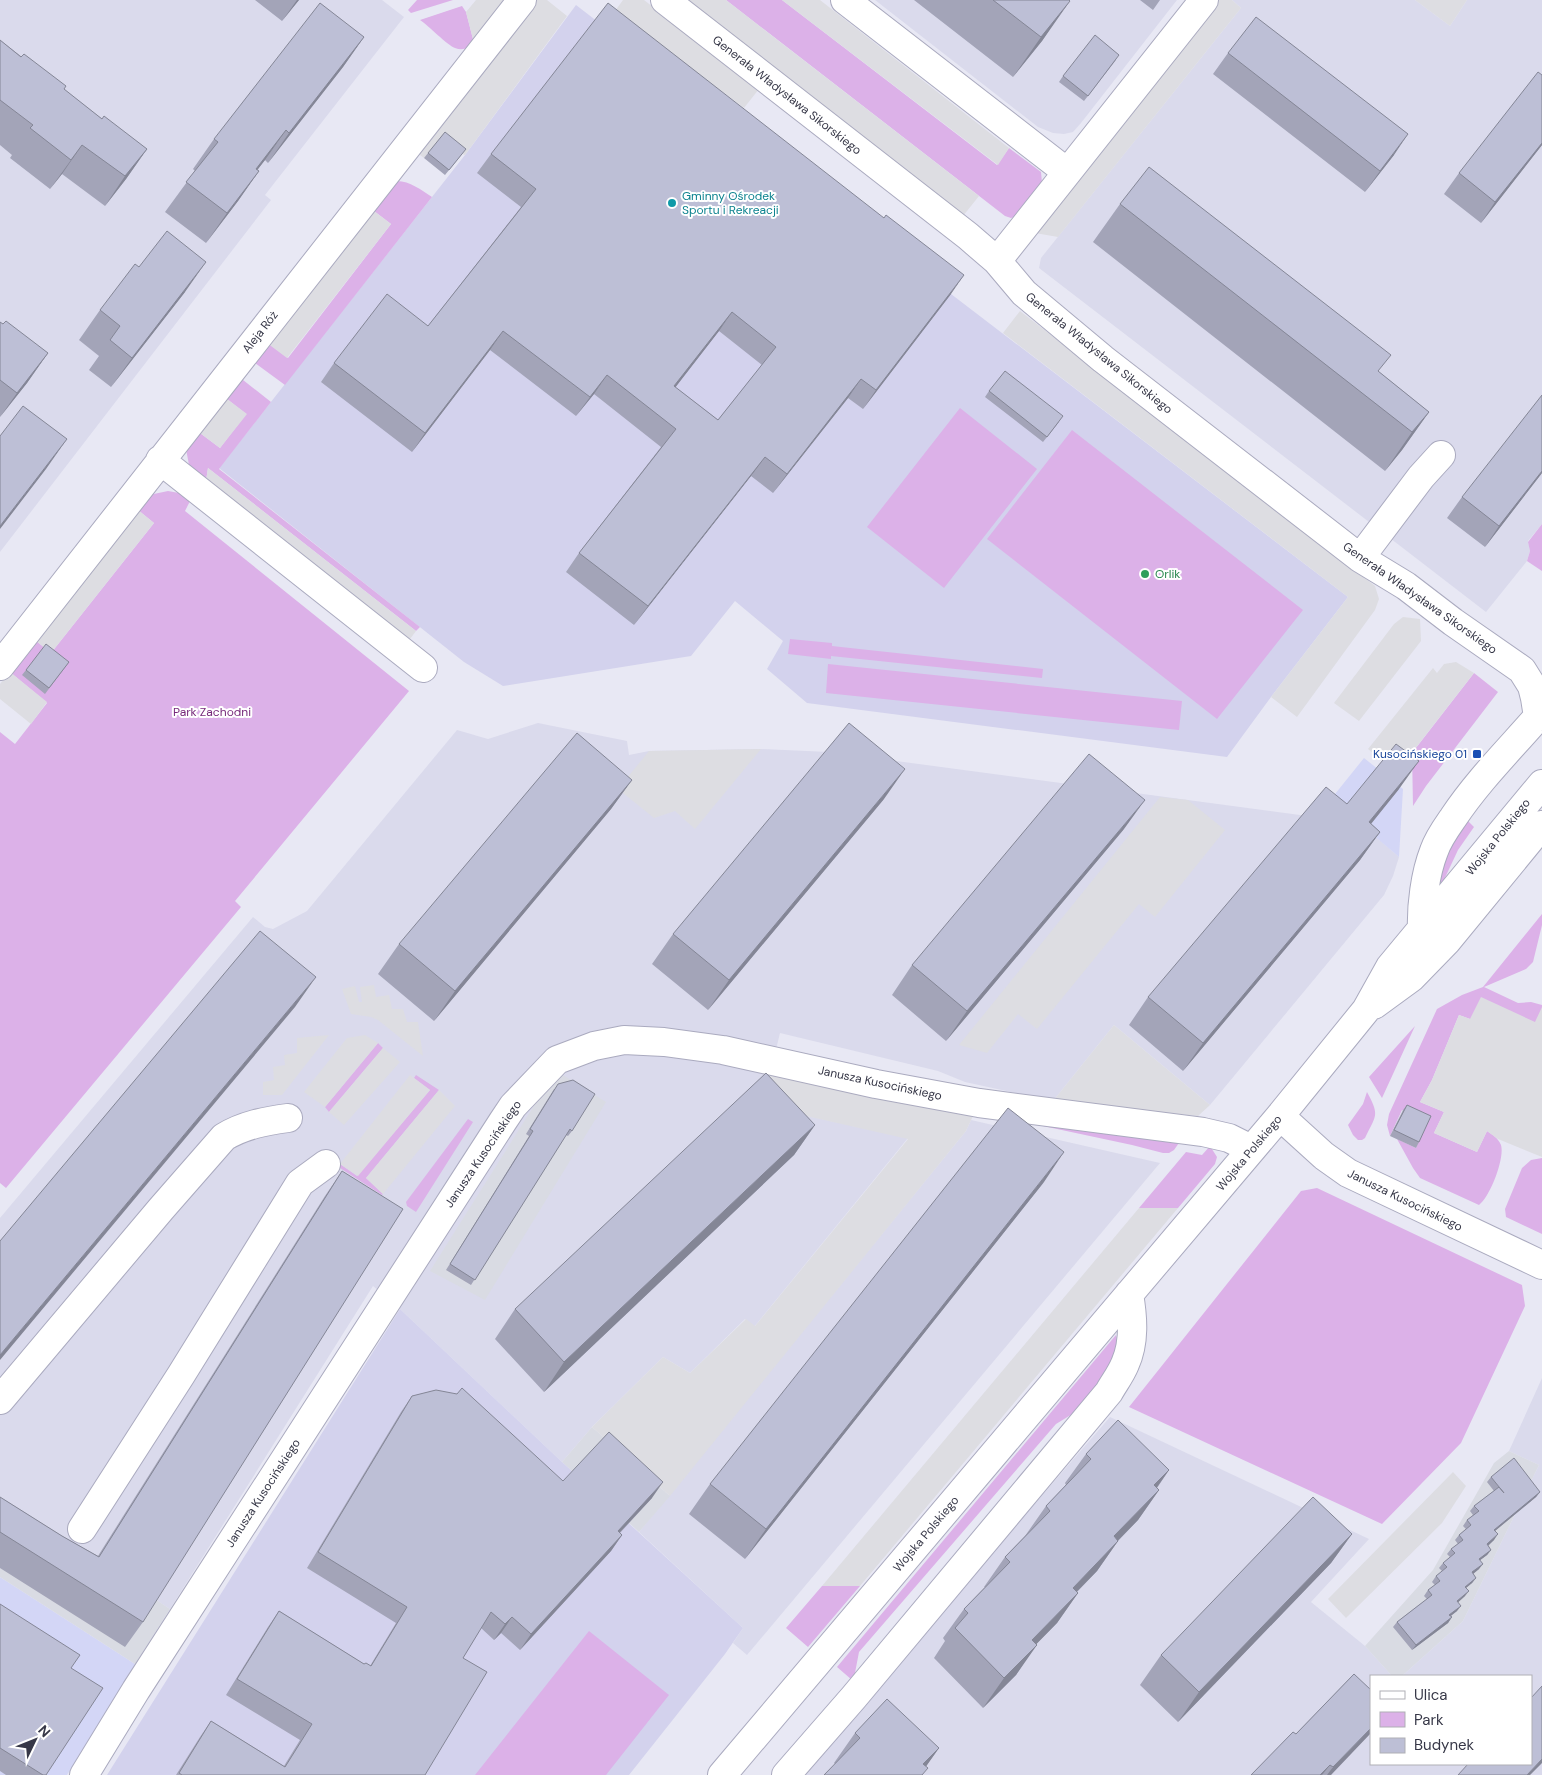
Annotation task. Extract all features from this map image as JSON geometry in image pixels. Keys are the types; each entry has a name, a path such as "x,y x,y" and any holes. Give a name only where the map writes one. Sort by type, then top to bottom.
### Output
{"street":[{"name":"Aleja Róż","path":"0,666 522,0"},
{"name":"Generała Władysława Sikorskiego","path":"664,0 960,230 997,261 1024,293 1103,359 1360,558 1406,586 1453,622 1532,669"},
{"path":"846,0 1067,172"},
{"path":"997,261 1204,0"},
{"path":"1360,558 1421,477 1441,455"},
{"path":"160,460 423,668"},
{"path":"1422,930 1421,913 1426,884 1434,851 1442,834 1464,802 1540,714 1532,686 1532,669"},
{"name":"Wojska Polskiego","path":"722,1775 1280,1116 1366,1010 1390,967 1542,784"},
{"name":"Wojska Polskiego","path":"1366,1010 1411,978 1447,940 1542,825"},
{"name":"Janusza Kusocińskiego","path":"84,1775 136,1690 503,1120 513,1106 556,1060 594,1046 624,1040 674,1043 732,1052 876,1084 979,1103 1203,1132 1229,1138 1251,1149"},
{"name":"Janusza Kusocińskiego","path":"1280,1116 1324,1156 1348,1173 1542,1265"},
{"path":"0,1400 149,1223 224,1138 237,1129 288,1118"},
{"path":"82,1529 181,1375 294,1192 305,1178 326,1164"},
{"path":"786,1775 854,1697 1109,1392 1126,1364 1131,1342 1133,1322 1129,1294"}],"shaded area":[{"path":"0,0 382,0 404,17 265,195 271,200 0,552"},
{"path":"476,0 505,0 474,43 466,12"},
{"path":"530,0 547,0 567,16 465,155 441,138 424,158 416,152"},
{"path":"623,0 644,0 759,89 744,108 615,11"},
{"path":"687,0 726,0 979,196 963,216"},
{"path":"782,0 820,0 1009,148 998,165"},
{"path":"875,0 1177,0 1081,123 1073,132 1064,134 1053,133 1038,127"},
{"path":"1217,0 1232,0 1241,8 1058,237 1035,233"},
{"path":"1232,0 1415,0 1450,26 1467,0 1542,0 1542,524 1528,541 1530,551 1527,561 1486,612 1039,268 1041,258 1241,8"},
{"path":"1415,0 1467,0 1450,26"},
{"path":"576,5 1348,597 1227,757 807,703 767,669 783,641 735,601 691,656 503,686 464,662 219,468 465,155"},
{"path":"370,208 391,224 287,358 267,343"},
{"path":"1020,311 1375,586 1379,599 1375,610 1297,717 1271,697 1348,597 1003,333"},
{"path":"227,399 247,414 220,448 200,433"},
{"path":"208,468 416,631 407,643 206,481"},
{"path":"138,510 154,523 51,653 35,640"},
{"path":"1403,617 1420,619 1421,641 1359,721 1334,703 1394,624"},
{"path":"1456,662 1474,673 1397,772 1368,749 1433,668 1437,673 1444,664"},
{"path":"10,672 47,702 31,724 0,699 0,684"},
{"path":"538,723 627,741 629,755 649,751 761,749 829,752 1360,823 1399,857 1384,895 1210,1105 1114,1025 1053,1101 965,1082 938,1071 780,1033 762,1106 908,1138 754,1327 745,1319 690,1373 663,1357 592,1427 562,1462 400,1309 373,1286 170,1609 88,1556 0,1529 0,1218 253,917 265,927 273,929 307,911 457,730 488,739"},
{"path":"761,749 695,829 675,811 654,818 618,789 649,751"},
{"path":"1364,758 1403,789 1399,857 1331,799"},
{"path":"1160,797 1188,800 1225,830 1155,917 1139,904 1037,1029 1018,1014 987,1053 959,1045"},
{"path":"374,985 376,997 389,995 392,1009 403,1009 407,1022 418,1022 423,1056 378,1020 351,1014 342,989 355,986 359,1002 362,1002 360,987"},
{"path":"1481,997 1535,1022 1542,1007 1542,1157 1498,1139 1487,1131 1477,1152 1434,1133 1444,1112 1420,1102 1432,1080 1459,1015 1470,1019"},
{"path":"1114,1025 1210,1105 1198,1116 1053,1101"},
{"path":"329,1035 282,1095 263,1095 263,1082 274,1080 273,1067 285,1065 284,1055 297,1053 297,1038"},
{"path":"365,1035 378,1043 325,1107 304,1092 347,1038"},
{"path":"383,1048 400,1062 344,1125 329,1112"},
{"path":"774,1060 979,1103 966,1131 670,1496 592,1427 663,1357 690,1373 746,1319 755,1326 908,1139 762,1106"},
{"path":"410,1075 430,1090 358,1176 340,1164"},
{"path":"563,1075 606,1102 485,1300 430,1271 549,1082"},
{"path":"439,1090 455,1106 383,1194 366,1178"},
{"path":"971,1120 1160,1163 747,1655 733,1643 743,1628 639,1532 966,1131"},
{"path":"1139,1208 1178,1208 860,1586 822,1586"},
{"path":"400,1309 562,1462 743,1628 725,1654 629,1775 107,1775"},
{"path":"1542,1378 1542,1775 800,1775 1110,1417 1369,1539 1311,1602 1365,1646 1391,1675 1370,1675 1370,1765 1532,1765 1532,1675 1403,1675 1463,1621 1539,1465 1509,1451"},
{"path":"592,1427 670,1496 639,1532 562,1462"},
{"path":"1509,1451 1539,1465 1463,1621 1403,1675 1391,1675 1365,1646 1433,1570 1494,1463"},
{"path":"1453,1472 1466,1486 1442,1523 1346,1618 1328,1599"},
{"path":"0,1529 88,1555 170,1609 135,1664 0,1577"},
{"path":"0,1577 135,1664 67,1775 0,1775"}],"green space":[{"path":"417,0 453,0 411,13 408,10"},
{"path":"726,0 782,0 997,165 1009,148 1041,172 1042,183 1019,215 1011,218 1005,216"},
{"path":"462,6 466,12 474,43 466,48 458,49 452,46 420,20"},
{"path":"397,181 411,184 432,197 285,385 255,363 255,357 267,342 288,358 391,224 370,208"},
{"path":"238,376 271,402 219,469 420,627 416,631 208,468 206,481 189,465 186,449 194,436 200,433 220,448 246,414 227,399"},
{"path":"960,408 1037,469 944,588 867,527"},
{"name":"Orlik","path":"1072,430 1303,610 1217,719 987,539"},
{"name":"Park Zachodni","path":"168,491 179,493 190,501 185,511 409,691 235,901 241,907 6,1188 0,1183 0,732 15,744 47,703 10,672 35,640 51,653 154,523 138,510 149,495"},
{"path":"1542,524 1542,571 1527,561 1530,551 1528,542"},
{"path":"790,639 832,643 832,646 1043,669 1042,678 831,656 831,659 788,654"},
{"path":"828,664 1182,701 1179,730 826,693"},
{"path":"1474,673 1498,692 1426,786 1413,806 1412,753"},
{"path":"1467,820 1474,827 1458,850 1443,882 1440,882 1446,855 1451,843"},
{"path":"1542,914 1542,925 1533,962 1526,969 1484,987 1518,1003 1531,1002 1542,1005 1542,1045 1459,1015 1432,1080 1420,1102 1444,1112 1434,1133 1477,1152 1487,1131 1500,1143 1502,1151 1496,1177 1488,1194 1479,1205 1420,1178 1397,1139 1416,1148 1427,1121 1402,1110 1390,1136 1387,1125 1389,1114 1437,1009 1462,995 1483,987"},
{"path":"1415,1026 1382,1098 1369,1077"},
{"path":"378,1043 383,1048 329,1112 325,1107"},
{"path":"416,1075 439,1090 366,1178 382,1195 339,1166 340,1164 357,1176 430,1090 414,1078"},
{"path":"1367,1092 1374,1106 1375,1115 1365,1138 1358,1140 1348,1125 1363,1104"},
{"path":"996,1116 1181,1140 1174,1150 1169,1153 1163,1153"},
{"path":"468,1119 473,1122 416,1212 407,1206 406,1202"},
{"path":"1210,1146 1217,1157 1215,1164 1178,1208 1139,1208 1186,1152 1202,1155"},
{"path":"1542,1158 1542,1234 1506,1217 1505,1209 1522,1168 1531,1160"},
{"path":"1317,1188 1522,1285 1525,1306 1461,1443 1382,1524 1129,1407 1301,1191"},
{"path":"1116,1335 1118,1345 1112,1368 1082,1408 1056,1424 859,1652 852,1680 837,1667"},
{"path":"822,1586 860,1586 808,1647 786,1628"},
{"path":"589,1631 669,1695 606,1775 475,1775"}],"building":[{"path":"993,0 1069,0 1070,1 1041,37"},
{"path":"320,3 364,37 289,133 286,130 256,169 259,171 227,213 186,182 218,142 214,139"},
{"path":"608,3 884,218 886,215 964,275 876,390 861,379 787,474 765,457 648,606 579,553 676,429 607,375 590,397 503,331 425,433 334,363 387,294 428,326 536,189 491,154","holes":["732,312 776,347 718,420 674,386"]},
{"path":"1256,17 1408,134 1380,171 1228,53"},
{"path":"1095,35 1119,55 1088,96 1063,76"},
{"path":"0,40 21,57 24,54 66,86 64,89 102,119 104,116 147,149 125,176 82,145 71,160 30,128 33,125 0,100"},
{"path":"1538,72 1542,75 1542,143 1495,202 1459,173"},
{"path":"445,132 466,149 449,170 428,153"},
{"path":"1149,167 1391,355 1378,371 1429,412 1412,432 1120,204"},
{"path":"167,231 206,262 132,358 110,340 120,326 100,310 135,264 139,267"},
{"path":"6,321 48,353 17,393 0,380 0,322 3,324"},
{"path":"1005,371 1063,416 1047,437 989,391"},
{"path":"1542,395 1542,471 1499,526 1462,497"},
{"path":"23,406 67,439 0,526 0,436"},
{"path":"46,644 69,662 49,688 26,670"},
{"path":"849,723 905,769 729,980 673,934"},
{"path":"577,733 632,780 455,991 399,944"},
{"path":"1396,744 1419,761 1369,822 1380,832 1203,1043 1148,997 1326,787 1347,804"},
{"path":"1089,754 1145,800 967,1011 912,965"},
{"path":"260,931 316,977 0,1355 0,1241"},
{"path":"766,1073 815,1125 564,1362 515,1309"},
{"path":"573,1080 595,1094 572,1131 570,1129 475,1280 450,1264 533,1131 530,1129 558,1084"},
{"path":"1407,1105 1431,1116 1419,1142 1394,1130"},
{"path":"1008,1108 1064,1152 766,1529 710,1484"},
{"path":"342,1171 403,1209 143,1622 0,1532 0,1497 99,1557"},
{"path":"462,1388 563,1481 609,1432 663,1482 618,1531 622,1535 531,1634 512,1617 505,1624 491,1612 463,1658 487,1672 425,1775 182,1775 179,1773 211,1721 285,1767 312,1724 237,1679 279,1611 364,1664 366,1663 371,1666 407,1607 318,1552 412,1396 436,1390 457,1394"},
{"path":"1118,1420 1169,1470 1154,1485 1159,1490 1114,1536 1118,1541 1073,1588 1078,1593 1032,1640 1037,1645 1004,1678 955,1628 968,1613 964,1609 1010,1562 1005,1557 1050,1511 1046,1506 1091,1459 1086,1454"},
{"path":"1514,1458 1540,1492 1494,1530 1498,1534 1487,1544 1491,1550 1479,1559 1483,1564 1472,1572 1476,1578 1465,1587 1469,1591 1457,1601 1461,1606 1449,1615 1452,1617 1416,1645 1397,1622 1432,1595 1428,1590 1440,1581 1436,1576 1447,1567 1443,1563 1455,1553 1451,1549 1463,1540 1459,1535 1471,1525 1467,1520 1479,1511 1474,1506 1499,1487 1504,1493 1491,1477"},
{"path":"1313,1497 1352,1534 1199,1692 1161,1655"},
{"path":"0,1604 80,1655 71,1668 103,1688 46,1775 43,1775 0,1748"},
{"path":"1354,1674 1370,1689 1370,1729 1333,1767 1330,1765 1320,1775 1251,1775 1293,1732 1296,1734"},
{"path":"1542,1686 1542,1759 1527,1775 1458,1775 1467,1765 1532,1765 1532,1697"},
{"path":"887,1699 939,1748 923,1764 928,1768 922,1775 824,1775 860,1738 855,1733"}],"place":[{"name":"Gminny Ośrodek Sportu i Rekreacji","path":"672,203"},
{"name":"Orlik","path":"1145,574"},
{"name":"Kusocińskiego 01","path":"1477,754"}]}
